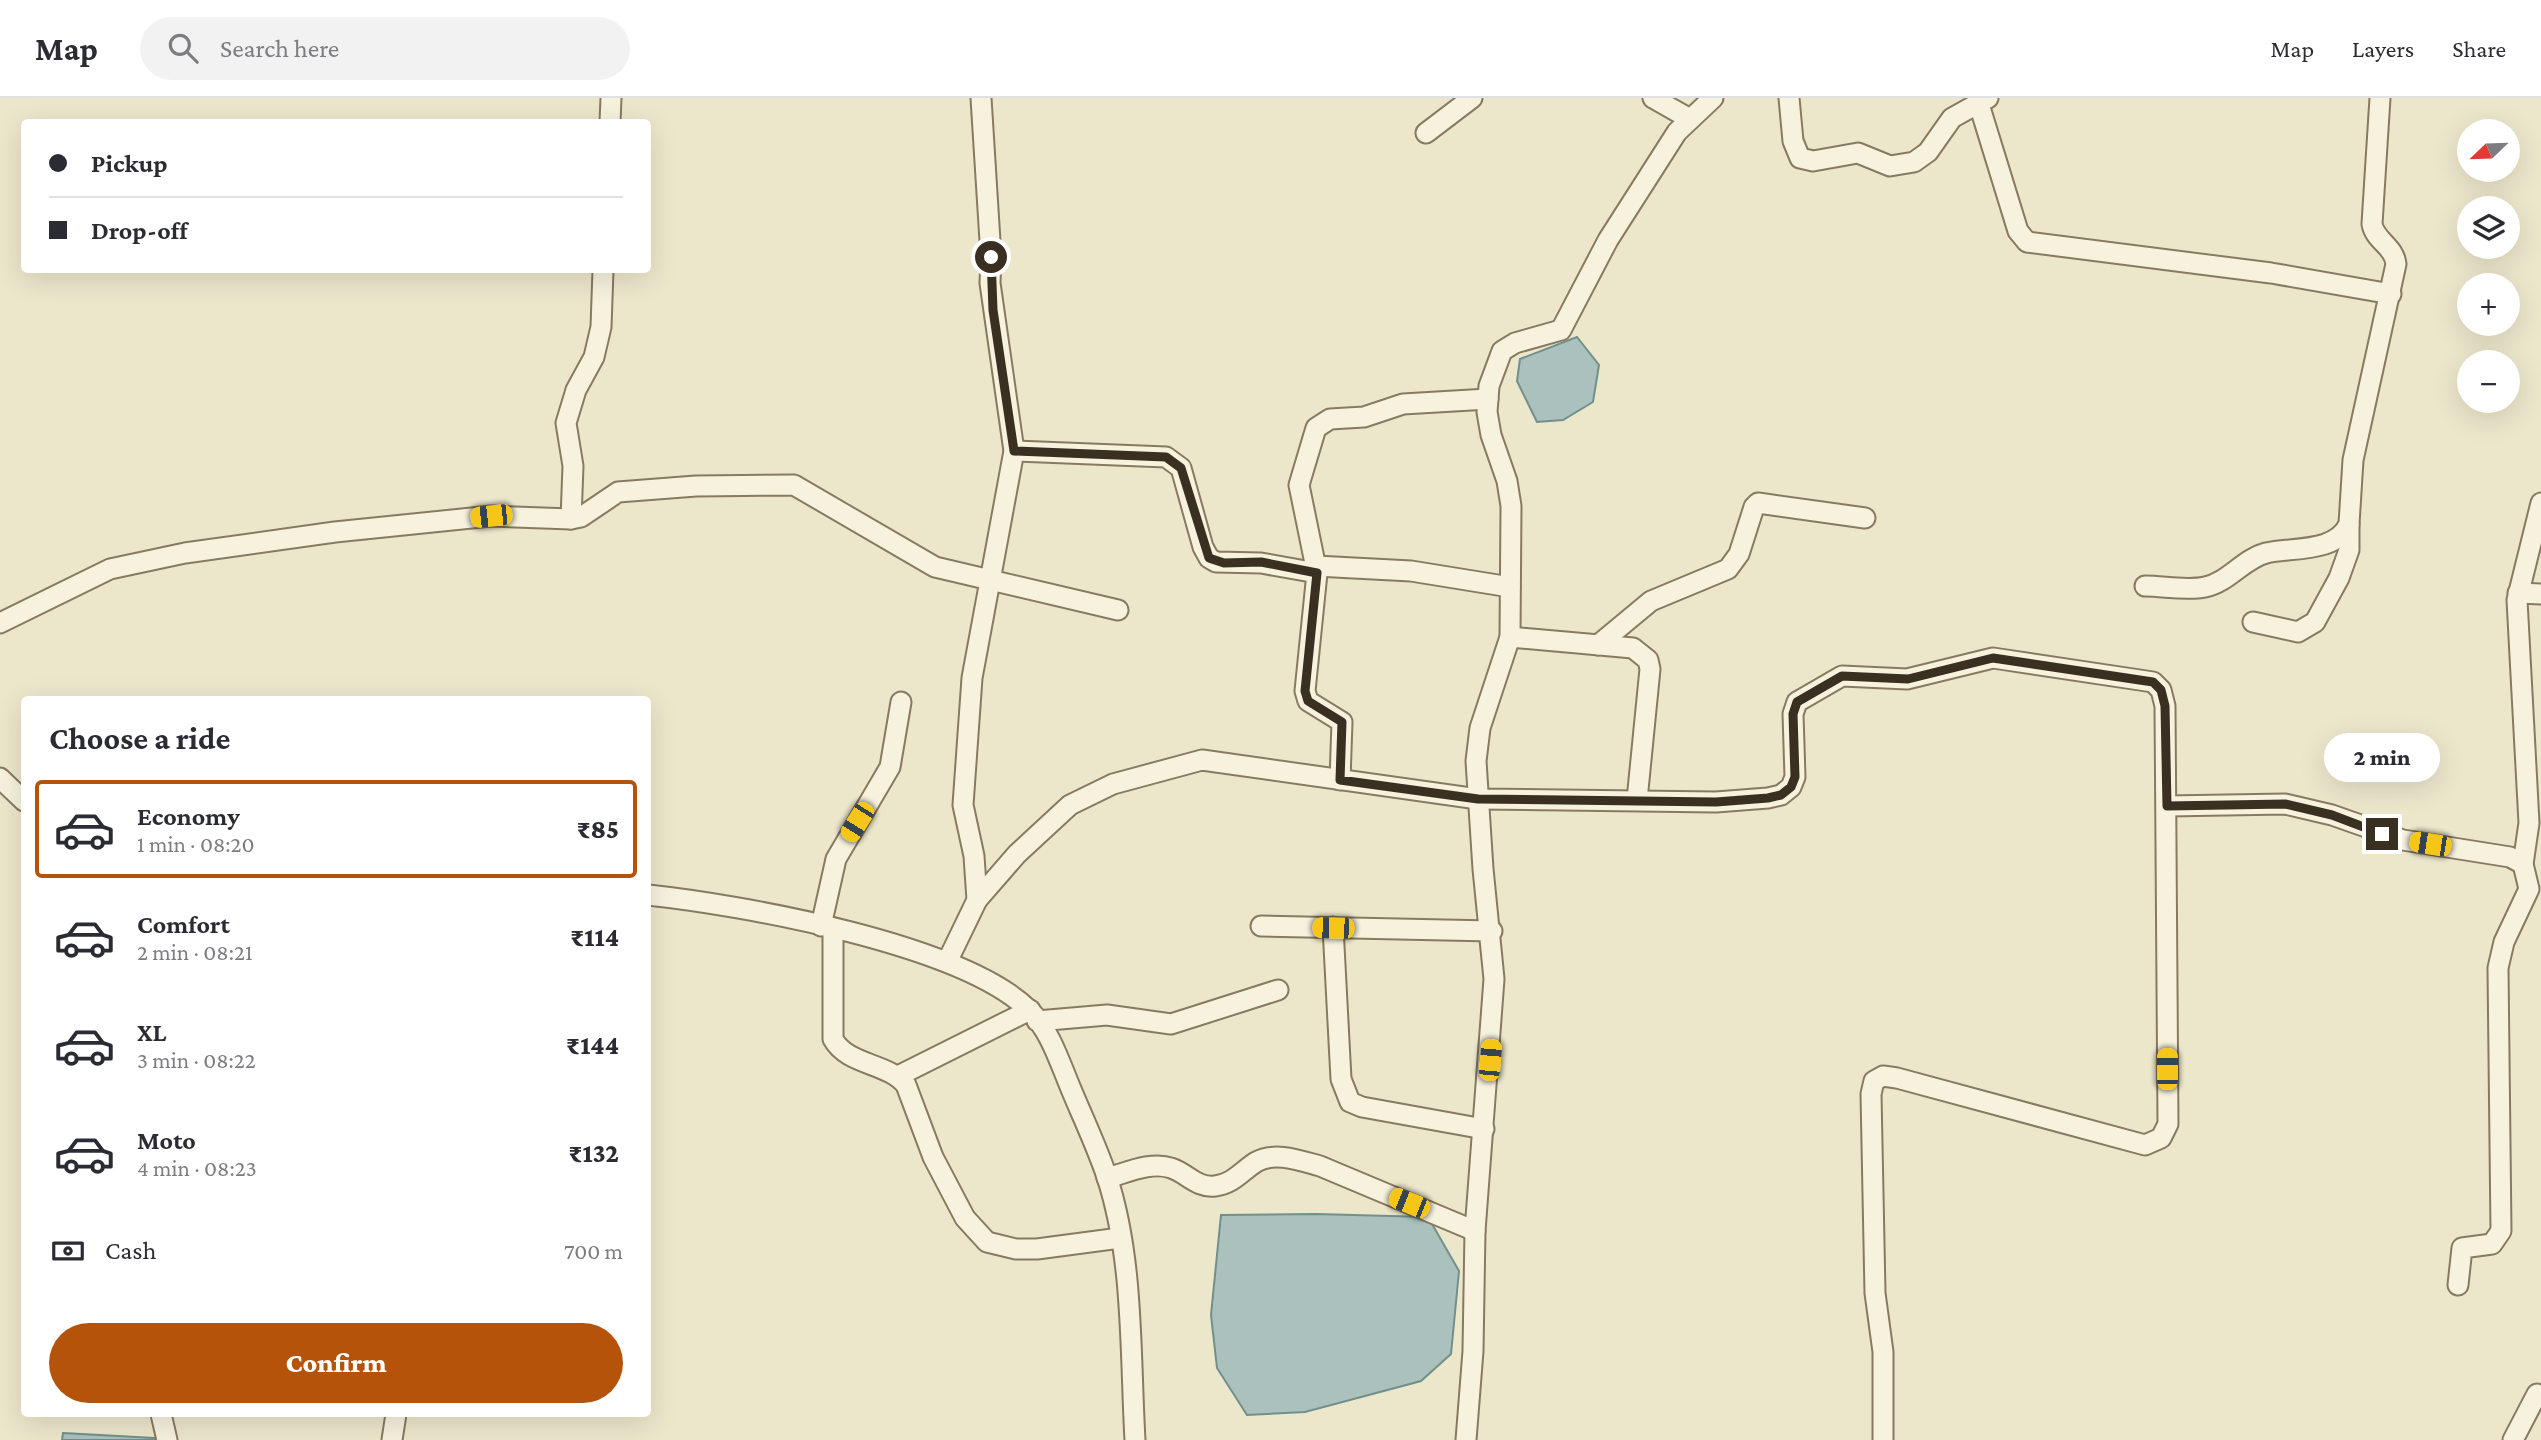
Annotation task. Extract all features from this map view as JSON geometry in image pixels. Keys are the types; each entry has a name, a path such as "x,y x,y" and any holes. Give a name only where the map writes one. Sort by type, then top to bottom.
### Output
{"street":[{"path":"610,119 611,98"},
{"path":"977,900 974,856 963,805 963,780 972,678 1014,451 990,283 991,257 982,98"},
{"path":"1426,132 1472,98"},
{"path":"1466,1440 1473,1351 1475,1231 1493,1014 1492,931 1476,761 1480,727 1510,637 1511,506 1507,481 1491,435 1489,386 1502,351 1515,343 1561,330 1608,240 1677,132 1671,108 1713,98"},
{"path":"1789,98 1793,141 1800,158 1813,161 1858,153 1890,166 1914,162 1928,152 1952,118 1983,100 2018,232 2027,242 2272,273 2391,294"},
{"path":"2253,622 2298,632 2308,629 2315,622 2346,562 2353,460 2391,294 2395,257 2378,238 2372,224 2380,98"},
{"path":"571,519 573,466 566,424 576,390 594,357 601,327 603,273"},
{"path":"1340,780 1342,722 1308,701 1305,691 1317,570 1299,485 1316,428 1329,419 1364,417 1404,404 1488,399"},
{"path":"1014,451 1166,457 1181,468 1209,558 1224,563 1261,562 1317,570 1411,570 1510,587"},
{"path":"0,623 110,569 185,552 335,532 491,516 571,519 581,517 618,492 696,486 802,489 921,561 989,582 1118,610"},
{"path":"1598,645 1651,601 1728,569 1739,554 1758,503 1865,518"},
{"path":"2458,1285 2462,1248 2492,1244 2501,1231 2498,968 2504,942 2529,889 2523,864 2529,823 2518,593 2541,503"},
{"path":"2145,586 2201,588 2212,585 2262,555 2336,541 2349,524"},
{"path":"2518,593 2541,594"},
{"path":"1510,637 1633,648 1648,660 1650,668 1637,800"},
{"path":"947,962 977,900 1046,825 1070,805 1113,784 1202,760 1478,799 1716,802 1781,795 1791,787 1795,777 1793,714 1797,702 1842,676 1908,679 1993,658 2153,682 2161,690 2165,706 2168,1124 2161,1138 2145,1145 1897,1078 1883,1076 1874,1081 1871,1094 1875,1293 1883,1352 1883,1440"},
{"path":"901,702 890,767 836,859 827,927 833,1039 847,1055 898,1076 906,1085 933,1157 958,1206 975,1233 987,1242 1016,1249 1037,1249 1119,1238"},
{"path":"3,781 21,798"},
{"path":"2167,806 2267,803 2301,807 2403,840 2510,857 2523,864"},
{"path":"651,895 683,898 827,927 947,962 1003,990 1033,1016 1052,1044 1107,1178 1128,1300 1135,1440"},
{"path":"1261,926 1492,931"},
{"path":"1333,928 1342,1079 1350,1102 1362,1107 1484,1129"},
{"path":"898,1076 1033,1016 1107,1015 1157,1025 1171,1024 1278,990"},
{"path":"1107,1178 1164,1166 1174,1168 1199,1185 1212,1187 1236,1179 1258,1161 1272,1158 1294,1159 1320,1166 1475,1231"},
{"path":"2513,1440 2537,1394"},
{"path":"162,1417 167,1440"},
{"path":"392,1440 396,1417"}],"water":[{"path":"1577,337 1599,365 1593,402 1563,420 1537,422 1517,381 1520,359"},
{"path":"1221,1215 1428,1217 1459,1271 1451,1354 1421,1381 1305,1412 1247,1415 1217,1368 1211,1315"},
{"path":"63,1433 154,1438 154,1440 62,1440"}],"route":[{"path":"991,257 993,310 1014,451 1166,457 1181,468 1203,547 1209,558 1224,563 1261,562 1317,573 1305,691 1308,701 1337,716 1342,722 1340,780 1478,799 1716,802 1768,798 1781,795 1791,787 1795,777 1793,714 1797,702 1805,695 1842,676 1869,675 1908,679 1993,658 2153,682 2161,690 2165,706 2167,806 2285,804 2332,815 2382,834"}]}
